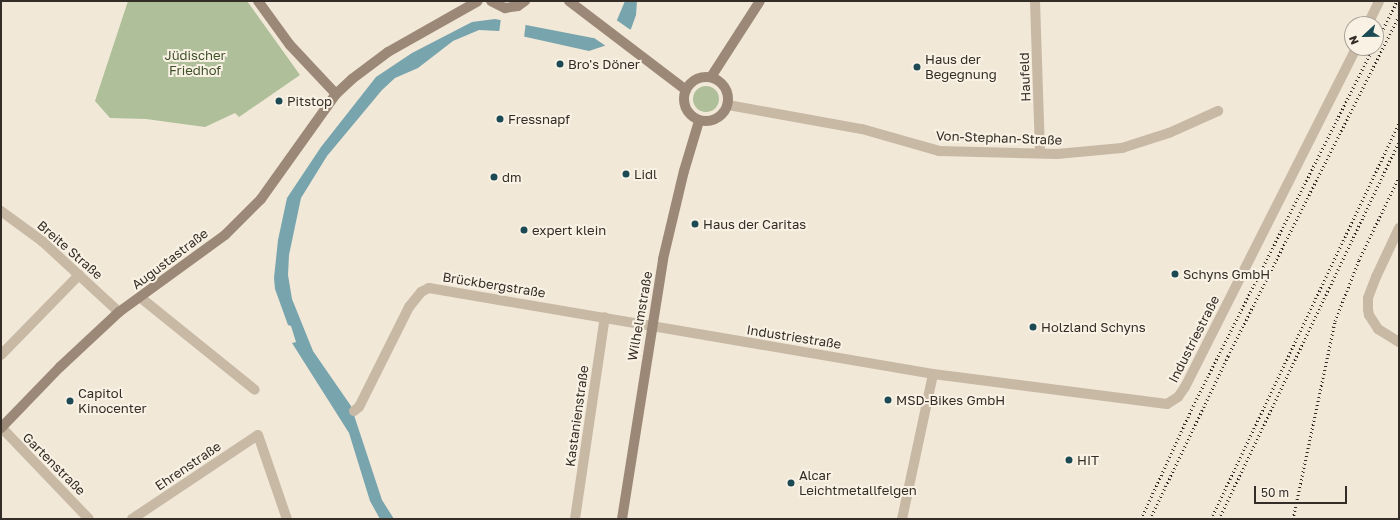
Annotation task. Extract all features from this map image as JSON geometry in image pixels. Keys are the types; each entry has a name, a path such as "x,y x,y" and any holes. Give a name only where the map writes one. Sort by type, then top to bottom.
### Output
{"main road":[{"path":"258,1 290,45 336,94"},
{"name":"Augustastraße","path":"1,428 60,367 119,312 141,298 225,235 261,199 336,94 367,65 478,1"},
{"path":"491,1 505,8 518,6 525,1"},
{"path":"569,1 686,90"},
{"path":"711,78 760,1"},
{"path":"699,78 711,78 723,85 728,98 728,105 720,117 714,121 699,121 686,110 684,103 686,90 699,78"},
{"name":"Wilhelmstraße","path":"622,519 651,327 673,213 699,121"}],"street":[{"name":"Haufeld","path":"1035,1 1040,153"},
{"path":"1372,16 1380,1"},
{"name":"Industriestraße","path":"651,327 933,374 1156,404 1167,404 1178,397 1352,56"},
{"name":"Von-Stephan-Straße","path":"728,105 862,129 939,151 1040,153 1095,152 1122,148 1169,133 1218,111"},
{"name":"Breite Straße","path":"1,211 42,241 119,312"},
{"path":"1399,228 1368,298 1369,315 1372,322 1378,329 1399,342"},
{"path":"1,355 79,275"},
{"name":"Brückbergstraße","path":"354,411 359,407 409,307 421,292 429,288 605,317 651,327"},
{"path":"141,298 255,390"},
{"name":"Kastanienstraße","path":"575,519 605,317"},
{"path":"902,519 933,374"},
{"name":"Gartenstraße","path":"1,428 89,519"},
{"name":"Ehrenstraße","path":"132,519 258,435 287,519"}],"green space":[{"name":"Jüdischer Friedhof","path":"128,1 247,1 300,75 239,117 235,113 205,127 146,119 110,118 95,101"},
{"path":"706,86 715,90 719,99 715,108 706,112 697,108 693,99 697,90"}],"water":[{"path":"625,1 637,1 636,15 631,29 604,46 589,51 499,31 479,30 453,41 418,68 395,78 382,90 327,156 301,198 289,255 288,275 292,299 313,351 351,406 382,500 394,519 380,519 370,501 349,433 292,343 296,342 291,326 288,325 275,289 274,278 278,240 287,198 321,147 376,77 412,53 472,22 495,19 593,38 617,20"}],"pier":[{"path":"501,18 526,21 524,38 499,33"},
{"path":"615,19 632,31 606,46 591,36"}],"railway":[{"path":"1384,27 1397,1"},
{"path":"1150,519 1228,356 1399,16"},
{"path":"1141,519 1193,406 1369,56"},
{"path":"1211,519 1399,123"},
{"path":"1219,519 1399,142"},
{"path":"1293,519 1335,321 1359,260 1399,177"}],"place":[{"name":"Bro's Döner","path":"560,64"},
{"name":"Haus der Begegnung","path":"917,67"},
{"name":"Pitstop","path":"279,101"},
{"name":"Fressnapf","path":"500,119"},
{"name":"Lidl","path":"626,174"},
{"name":"dm","path":"494,177"},
{"name":"Haus der Caritas","path":"695,224"},
{"name":"expert klein","path":"524,230"},
{"name":"Schyns GmbH","path":"1175,274"},
{"name":"Holzland Schyns","path":"1033,327"},
{"name":"MSD-Bikes GmbH","path":"888,400"},
{"name":"Capitol Kinocenter","path":"70,401"},
{"name":"HIT","path":"1069,460"},
{"name":"Alcar Leichtmetallfelgen","path":"791,483"}]}
